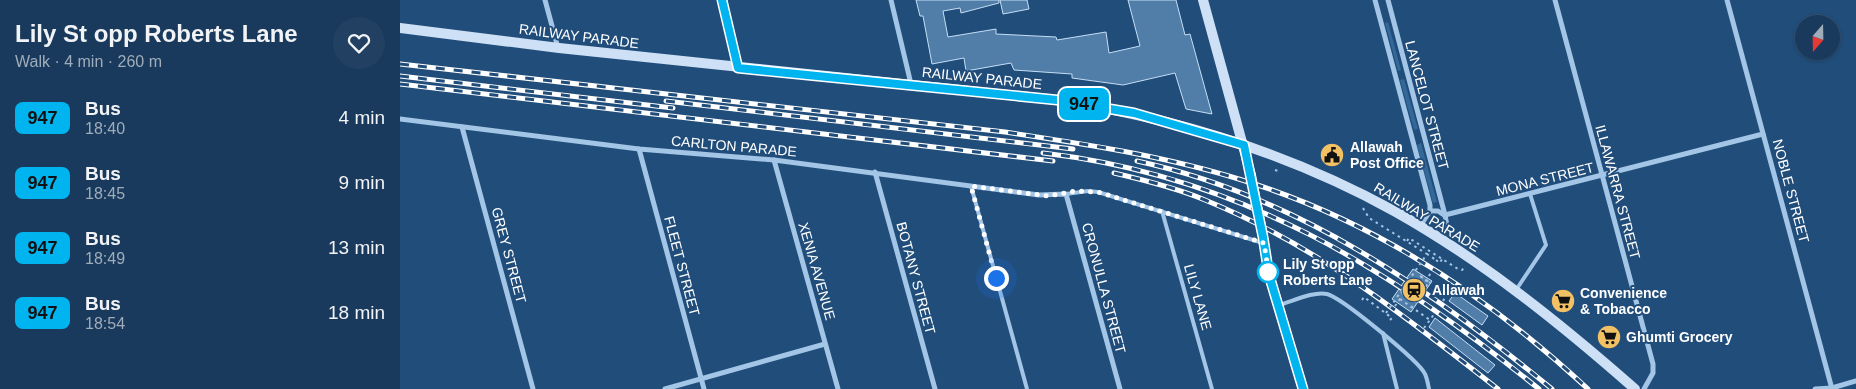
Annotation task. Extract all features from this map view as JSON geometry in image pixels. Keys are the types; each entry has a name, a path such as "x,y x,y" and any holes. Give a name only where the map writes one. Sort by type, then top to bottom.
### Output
{"main road":[{"path":"1203,0 1244,145 1264,240 1269,275 1303,389"},
{"name":"RAILWAY PARADE","path":"400,28 738,68 1057,100 1115,109 1172,122 1244,145 1325,176 1420,226 1516,290 1636,389"}],"street":[{"path":"545,0 559,48"},
{"path":"722,0 738,68"},
{"path":"891,0 911,84"},
{"name":"LANCELOT STREET","path":"1375,0 1429,201 1430,211"},
{"name":"LANCELOT STREET","path":"1388,0 1445,215"},
{"name":"ILLAWARRA STREET","path":"1555,0 1653,364 1653,374 1644,389"},
{"name":"NOBLE STREET","path":"1727,0 1832,388"},
{"name":"CARLTON PARADE","path":"400,119 639,149 774,160 875,172 1048,196 1066,194"},
{"name":"GREY STREET","path":"462,127 534,389"},
{"name":"MONA STREET","path":"1445,215 1764,134"},
{"name":"FLEET STREET","path":"639,149 704,389"},
{"name":"XENIA AVENUE","path":"774,160 838,389"},
{"name":"BOTANY STREET","path":"875,172 935,389"},
{"name":"CRONULLA STREET","path":"1066,194 1120,389"},
{"path":"1420,226 1430,211 1438,211 1445,215 1447,226 1439,239"},
{"path":"665,389 825,344"},
{"path":"1816,389 1832,388 1856,381"}],"lane":[{"path":"971,186 1027,389"},
{"path":"1066,194 1088,191 1098,192 1264,240"},
{"path":"1516,290 1546,245 1530,194"},
{"name":"LILY LANE","path":"1162,211 1212,389"},
{"path":"1279,305 1326,294 1337,299 1383,333 1425,373 1429,389"},
{"path":"1383,333 1397,389"}],"path":[{"path":"1363,208 1369,218 1440,263 1442,259"},
{"path":"1407,241 1409,238 1458,269 1462,270 1464,268"},
{"path":"1386,313 1426,254"},
{"path":"1411,308 1432,271"},
{"path":"1420,276 1448,293"},
{"path":"1422,287 1428,280"},
{"path":"1443,301 1454,285"},
{"path":"1400,292 1415,302"},
{"path":"1395,306 1405,292"},
{"path":"1362,300 1364,297 1392,318 1390,320"},
{"path":"1400,299 1403,303 1430,320"},
{"path":"1424,328 1435,313"}],"shaded area":[{"path":"1388,22 1401,70 1398,71 1385,23"},
{"path":"1404,79 1418,129 1414,130 1400,80"},
{"path":"1421,143 1437,202 1433,203 1417,145"}],"building":[{"path":"916,0 999,0 999,3 961,13 960,8 943,11 948,37 996,29 996,34 1056,37 1057,40 1106,32 1109,53 1140,46 1128,0 1176,0 1185,35 1190,34 1212,114 1186,109 1175,73 1123,85 1072,78 1072,74 1014,70 1011,63 966,71 964,58 932,64 923,16 920,16"},
{"path":"1000,0 1027,0 1029,9 1003,14"},
{"path":"1413,269 1432,281 1411,312 1392,299"},
{"path":"1455,293 1488,316 1482,325 1449,301"},
{"path":"1435,318 1495,365 1488,373 1429,327"}],"railway":[{"path":"400,64 1005,132 1065,141 1184,164 1242,180 1290,197 1383,239 1469,293 1550,355 1588,389"},
{"path":"400,76 673,108"},
{"path":"400,84 1053,161"},
{"path":"666,101 1073,149"},
{"path":"1043,153 1115,165 1182,182 1247,206 1308,234 1368,267 1426,304 1539,389"},
{"path":"1137,161 1195,176 1251,197 1305,221 1358,250 1408,281 1457,316 1552,389"},
{"path":"1114,173 1194,196 1246,218 1285,239 1358,284 1498,389"}],"bus line":[{"name":"947","path":"722,0 738,68 1057,100 1134,113 1172,122 1244,145 1269,275 1303,389"}],"place":[{"name":"Allawah Post Office","path":"1332,155"},
{"name":"Lily St opp Roberts Lane","path":"1268,272"},
{"name":"Allawah","path":"1414,290"},
{"name":"Convenience & Tobacco","path":"1563,301"},
{"name":"Ghumti Grocery","path":"1609,337"}],"route":[{"path":"996,278 971,186 1048,196 1057,196 1076,191 1098,192 1264,243 1269,275 1268,272"}]}
